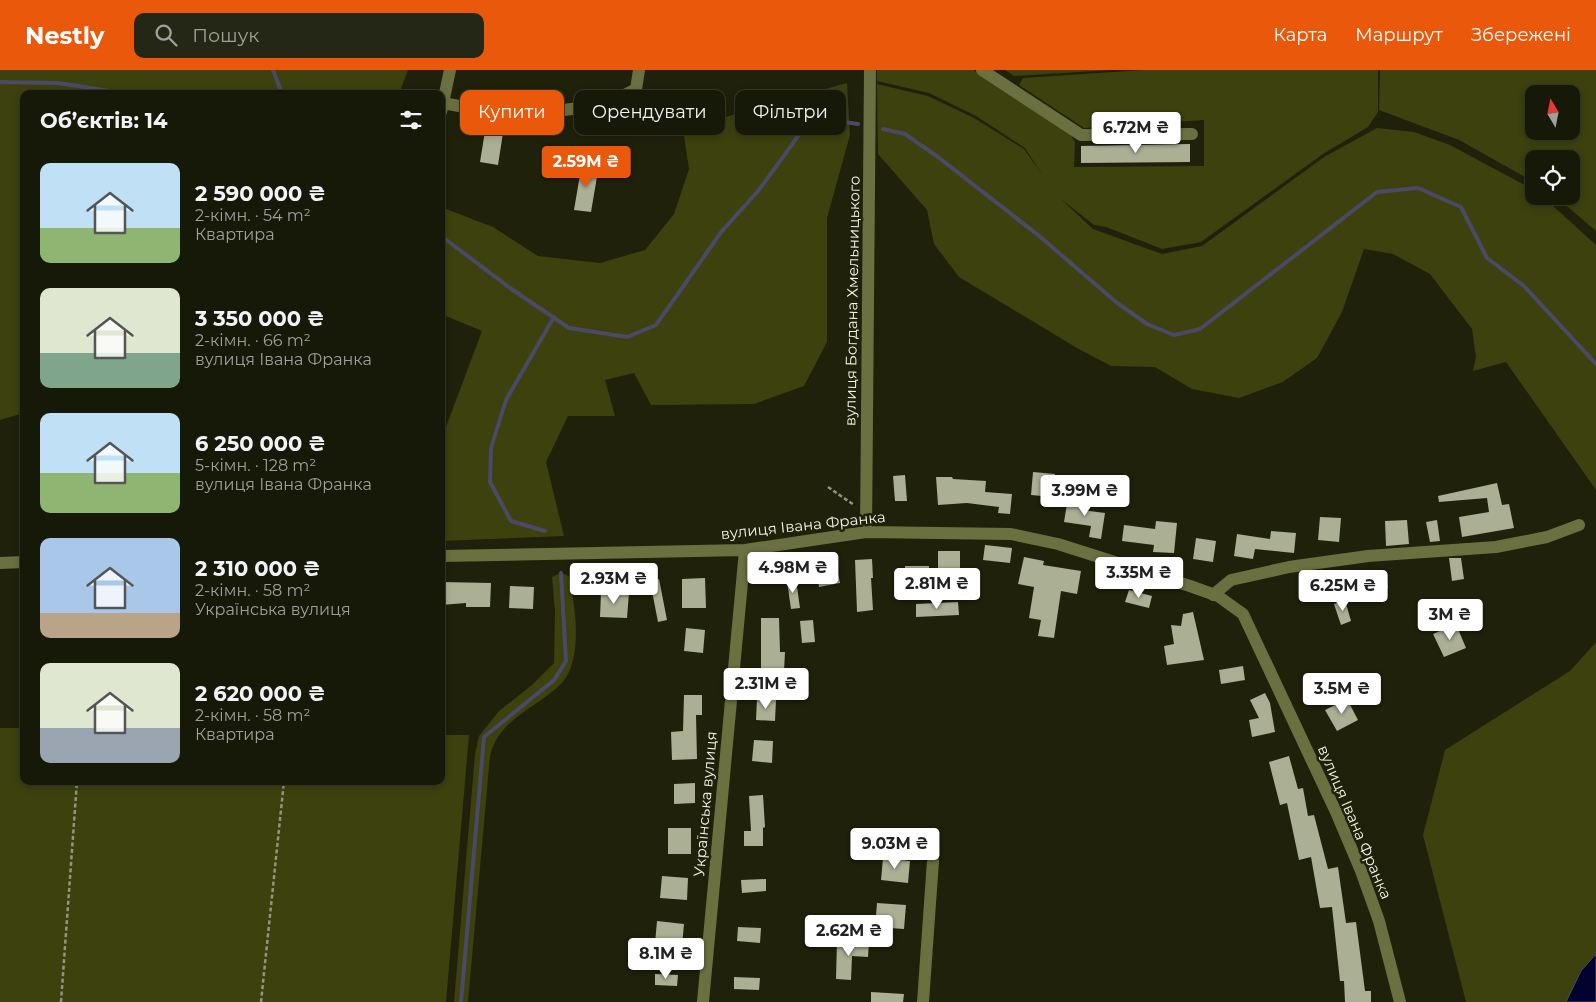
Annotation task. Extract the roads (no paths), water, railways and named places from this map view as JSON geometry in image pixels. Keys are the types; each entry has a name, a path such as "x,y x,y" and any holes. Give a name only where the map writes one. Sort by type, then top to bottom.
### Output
{"street":[{"path":"445,93 450,70"},
{"path":"445,107 480,110 564,110 607,104 636,89 639,70"},
{"name":"вулиця Богдана Хмельницького","path":"866,532 870,70"},
{"path":"982,70 1081,135 1192,134"},
{"path":"1213,595 1231,580 1289,567 1368,556 1496,547 1547,537 1578,525"},
{"name":"вулиця Івана Франка","path":"445,556 745,550 866,532 1011,534 1058,544 1213,595 1242,614 1336,812 1361,871 1379,921 1400,1002"},
{"name":"Українська вулиця","path":"703,1002 745,550"},
{"path":"0,563 20,562"},
{"path":"923,1002 933,861"}],"waterway":[{"path":"273,70 280,90"},
{"path":"0,82 58,83 103,90"},
{"path":"445,239 510,288 569,328 627,337 656,325 722,231 759,190 804,128 831,120 858,124"},
{"path":"883,129 905,134 938,157 1038,235 1116,302 1147,324 1174,335 1200,329 1377,192 1418,188 1461,207 1487,258 1524,286 1596,364"},
{"path":"545,531 511,521 490,482 491,448 506,400 554,317"},
{"path":"461,1002 484,737 554,680 566,661 561,573"}]}
